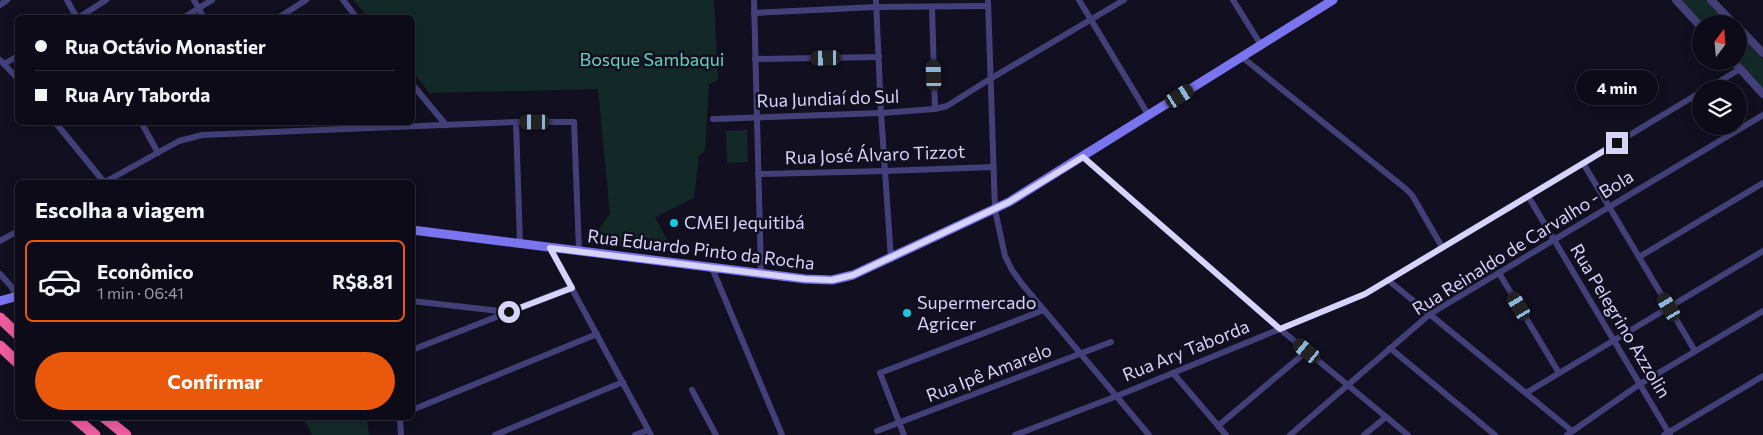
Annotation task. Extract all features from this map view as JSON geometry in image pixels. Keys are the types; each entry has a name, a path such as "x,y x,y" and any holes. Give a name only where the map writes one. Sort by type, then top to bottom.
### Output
{"highway":[{"path":"0,318 15,332"},
{"path":"0,346 15,360"},
{"path":"78,420 95,435"},
{"path":"107,420 126,435"}],"main road":[{"name":"Rua Eduardo Pinto da Rocha","path":"415,230 813,280 832,280 853,275 995,210 1333,0"},
{"path":"0,301 15,297"}],"street":[{"path":"0,5 7,0"},
{"path":"67,0 75,15"},
{"path":"82,15 106,0"},
{"path":"194,0 202,15"},
{"path":"188,15 212,0"},
{"path":"283,15 306,0"},
{"path":"344,0 356,15"},
{"path":"754,0 761,274"},
{"path":"1079,0 1148,116"},
{"name":"Rua Jundiaí do Sul","path":"713,119 881,113 936,109 947,106 990,78 1124,0"},
{"path":"1233,0 1261,45"},
{"path":"1676,0 1692,17"},
{"path":"1711,0 1725,15"},
{"path":"754,13 876,4 932,7 988,3 995,210 1008,264 1017,278 1149,435"},
{"path":"876,4 891,258"},
{"path":"932,7 936,109"},
{"path":"1748,37 1763,53"},
{"path":"15,57 2,62 15,76"},
{"path":"755,60 879,57"},
{"path":"1242,57 1406,189 1412,195 1442,247"},
{"path":"1722,80 1738,70"},
{"path":"1741,70 1763,94"},
{"path":"415,88 446,125"},
{"name":"Rua Ary Taborda","path":"1016,435 1117,396 1365,294 1692,97"},
{"name":"Rua Reinaldo de Carvalho - Bola","path":"1290,435 1430,314 1763,114"},
{"path":"516,122 520,244"},
{"path":"108,180 186,138 202,135 360,125 574,122 579,251"},
{"path":"57,125 102,180"},
{"path":"143,125 158,153"},
{"path":"1083,157 1280,329 1408,435"},
{"path":"1583,163 1695,351"},
{"name":"Rua José Álvaro Tizzot","path":"758,174 993,167"},
{"path":"1639,257 1763,183"},
{"name":"Rua Pelegrino Azzolin","path":"1528,196 1668,434"},
{"path":"0,241 15,233"},
{"path":"550,248 650,432 636,435"},
{"path":"1526,393 1763,251"},
{"path":"712,268 782,435"},
{"path":"1499,273 1559,373"},
{"path":"0,274 15,293"},
{"path":"1388,280 1526,393 1569,433 1640,384 1763,311"},
{"path":"415,349 572,288"},
{"path":"415,301 509,312"},
{"path":"904,435 880,373 1044,310"},
{"path":"415,409 597,334"},
{"name":"Rua Ipê Amarelo","path":"877,431 1111,342"},
{"path":"1390,348 1495,435"},
{"path":"1218,426 1307,351"},
{"path":"1173,373 1226,435"},
{"path":"1668,434 1763,376"},
{"path":"495,435 622,382"},
{"path":"692,390 716,435"},
{"path":"1364,435 1386,417"},
{"path":"400,420 401,435"}],"green space":[{"name":"Bosque Sambaqui","path":"353,0 714,0 718,80 709,84 705,151 699,156 694,198 655,217 673,251 597,244 596,233 610,214 598,89 429,93 415,75 415,15 366,15"},
{"path":"1681,0 1706,0 1720,15 1695,15"},
{"path":"1748,43 1763,59 1763,88 1746,70 1748,70"},
{"path":"747,130 748,162 727,163 726,131"},
{"path":"304,420 367,420 369,435 312,435"}],"place":[{"name":"CMEI Jequitibá","path":"674,223"},
{"name":"Supermercado Agricer","path":"907,313"}],"route":[{"path":"509,312 572,288 550,248 805,279 832,280 842,278 874,267 995,210 1083,157 1280,329 1365,294 1617,143"}]}
